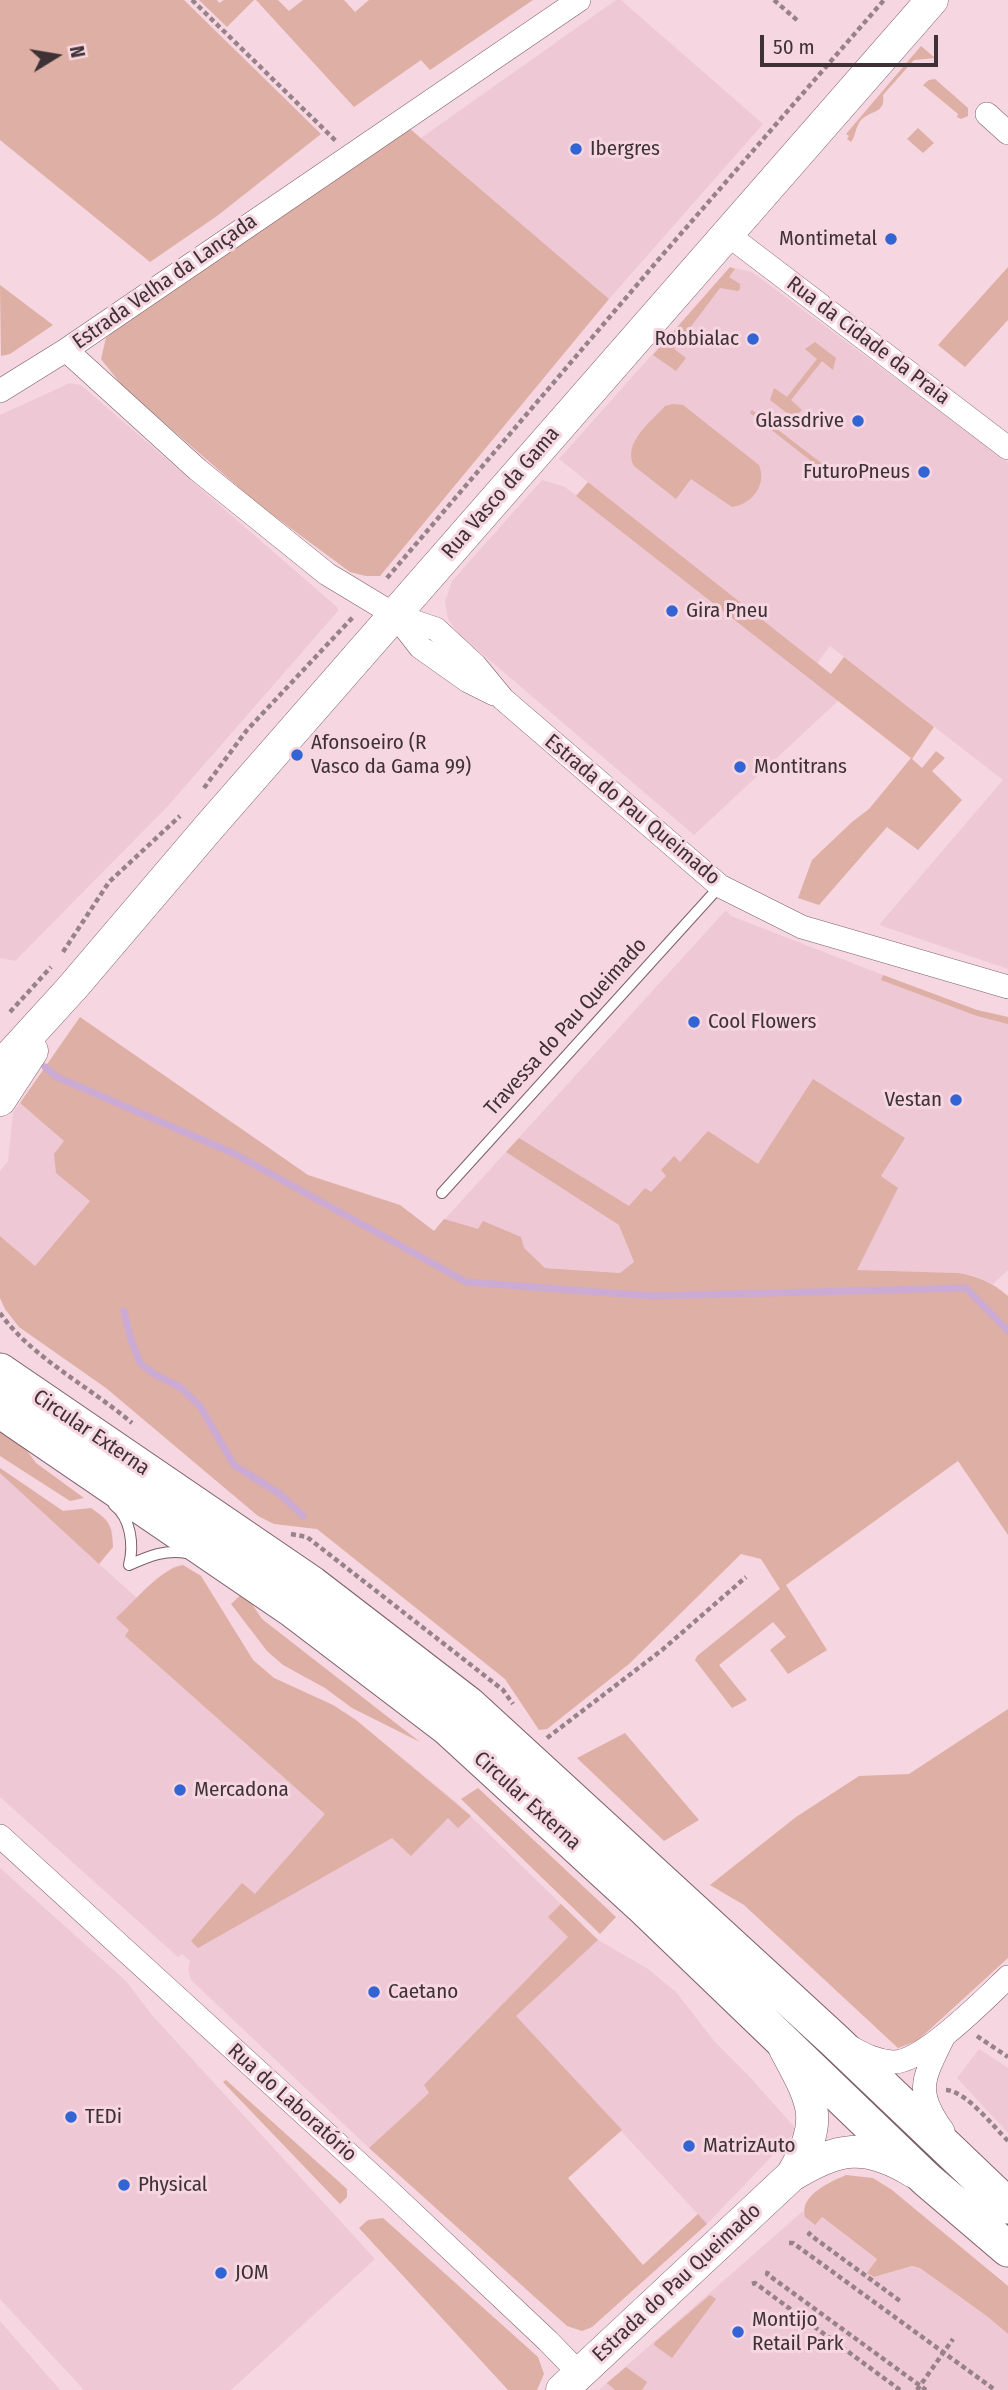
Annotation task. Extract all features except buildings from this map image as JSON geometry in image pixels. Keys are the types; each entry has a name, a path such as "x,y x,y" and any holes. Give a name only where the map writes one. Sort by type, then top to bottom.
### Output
{"main road":[{"name":"Rua Vasco da Gama","path":"0,1067 72,988 382,607 727,234 932,0"},
{"name":"Rua Vasco da Gama","path":"0,1100 72,988"},
{"name":"Circular Externa","path":"0,1371 312,1584 468,1703 834,2039 1008,2206"},
{"name":"Circular Externa","path":"0,1410 35,1442 293,1611 448,1728 641,1905 926,2179 1008,2249"},
{"path":"782,2043 801,2077 812,2107 813,2132 806,2151 791,2176"},
{"path":"791,2176 818,2160 843,2152 870,2152 901,2164 926,2179"},
{"name":"Estrada do Pau Queimado","path":"571,2382 791,2176"}],"street":[{"name":"Estrada Velha da Lançada","path":"382,607 327,574 198,470 66,350 579,0"},
{"path":"986,114 1008,132"},
{"name":"Rua da Cidade da Praia","path":"727,234 1008,448"},
{"path":"2,388 66,350"},
{"name":"Estrada do Pau Queimado","path":"382,607 436,629 475,665 503,699 720,886 802,927 1008,987"},
{"name":"Rua do Laboratório","path":"0,1836 389,2191 548,2341 571,2382"},
{"path":"834,2039 873,2059 894,2062 909,2060 951,2029 1008,1978"},
{"path":"951,2029 925,2076 924,2091 930,2113 967,2166"}],"lane":[{"name":"Travessa do Pau Queimado","path":"442,1193 720,886"},
{"path":"109,1502 121,1510 131,1534 133,1551 130,1565 151,1555 172,1550 226,1565"}],"path":[{"path":"192,0 351,155"},
{"path":"774,0 798,21"},
{"path":"197,797 247,730 382,607 656,262 884,0"},
{"path":"7,1015 65,949 109,882 188,807"},
{"path":"521,1752 542,1742 662,1650 746,1577"},
{"path":"951,2029 1008,2057"},
{"path":"924,2091 950,2090 974,2106 1008,2141"},
{"path":"811,2232 809,2234 900,2301"},
{"path":"789,2243 793,2243 995,2390"},
{"path":"768,2271 767,2274 918,2388 926,2390"},
{"path":"752,2284 755,2283 900,2390"},
{"path":"918,2388 953,2339"}],"shaded area":[{"path":"0,0 184,0 321,134 217,216 150,262 0,140"},
{"path":"199,0 217,0 219,3 224,0 254,0 227,27"},
{"path":"256,0 278,0 289,11 303,0 344,0 355,12 369,0 533,0 430,70 421,60 354,107"},
{"name":"Ibergres","path":"616,0 621,0 763,124 609,299 421,138"},
{"path":"921,46 935,58 914,60 883,95 879,110 861,120 851,142 847,139 849,136 846,134"},
{"path":"935,79 968,108 968,116 961,119 957,117 958,114 923,85"},
{"path":"409,128 609,299 380,576 366,576 350,572 258,504 124,388 101,359 106,338 120,325"},
{"path":"918,128 934,143 923,153 907,139"},
{"path":"730,267 752,272 1008,462 1008,969 879,925 1003,780 830,646 817,663 559,459"},
{"path":"730,267 735,269 729,277 740,284 740,289 720,288 674,349 686,358 676,371 653,355"},
{"path":"1008,267 1008,320 965,367 938,345"},
{"path":"0,285 53,325 10,354 1,356"},
{"path":"815,342 836,358 833,370 822,361 791,400 802,410 791,416 770,400 774,388 787,397 817,359 805,349"},
{"path":"70,383 81,385 337,607 338,611 167,807 15,961 0,958 0,415"},
{"path":"683,405 759,465 760,486 746,502 732,507 691,479 676,499 634,466 632,449 640,433 665,406"},
{"path":"752,410 837,475 834,479 750,413"},
{"path":"542,480 565,487 839,700 694,835 458,633 448,619 445,602 452,581"},
{"path":"588,482 831,674 844,657 934,727 912,759 922,768 936,751 945,758 932,771 962,800 918,850 887,827 819,905 798,898 812,860 869,809 911,758 576,496"},
{"path":"726,910 731,916 883,975 977,1010 1008,1017 1008,1270 993,1284 972,1275 958,1273 856,1270 620,1273 477,1263 434,1231"},
{"path":"883,975 977,1010 1008,1017 1008,1024 977,1016 881,980"},
{"path":"80,1017 308,1175 400,1205 434,1231 444,1219 478,1229 483,1221 521,1237 524,1248 545,1268 620,1273 634,1262 619,1225 506,1152 519,1138 629,1206 645,1188 651,1192 666,1176 661,1170 674,1156 680,1162 708,1131 758,1164 813,1079 905,1138 881,1176 898,1188 857,1270 958,1273 985,1281 1008,1296 1008,1535 958,1461 786,1585 827,1650 788,1674 770,1650 786,1637 773,1622 719,1665 747,1700 732,1708 695,1660 780,1589 761,1559 741,1554 629,1664 547,1729 539,1730 505,1679 317,1529 274,1524 258,1516 106,1388 19,1327 5,1309 0,1298 0,1236 35,1266 90,1201 56,1173 54,1154 64,1141 20,1103"},
{"path":"20,1103 65,1141 90,1201 35,1266 0,1237 0,1171 8,1161 13,1112"},
{"path":"0,1421 10,1428 36,1463 84,1498 70,1501 0,1456"},
{"path":"0,1468 63,1511 91,1508 106,1519 112,1530 113,1547 99,1564 137,1598 173,1567 183,1565 201,1576 253,1660 262,1669 274,1678 333,1705 356,1720 456,1802 598,1940 648,1969 676,1992 715,2042 797,2130 707,2224 515,2016 369,2148 191,1980 188,1969 190,1961 182,1954 178,1957 0,1797"},
{"path":"0,1468 63,1511 91,1508 102,1516 112,1533 113,1547 99,1564 0,1473"},
{"path":"183,1565 201,1576 253,1660 274,1678 333,1705 356,1720 471,1816 458,1828 448,1818 411,1856 392,1838 198,1948 191,1941 242,1883 255,1894 325,1814 125,1636 129,1630 116,1618 156,1579"},
{"path":"244,1592 262,1619 420,1742 352,1708 325,1688 283,1665 267,1651 231,1604"},
{"path":"1008,1709 1008,1958 917,2041 898,2048 744,1905 710,1885 796,1817 859,1776 909,1774"},
{"path":"625,1733 699,1820 664,1841 577,1758"},
{"path":"478,1788 616,1917 600,1934 461,1799"},
{"path":"0,1868 126,1981 151,2014 375,2259 231,2390 84,2390 0,2299"},
{"path":"561,1904 598,1940 516,2016 622,2130 568,2178 643,2265 698,2214 707,2224 592,2327 582,2331 567,2326 369,2148 429,2093 424,2085 568,1937 548,1917"},
{"path":"979,2049 1008,2068 1008,2133 957,2078"},
{"path":"226,2080 347,2189 347,2197 340,2204 223,2082"},
{"path":"846,2175 873,2178 892,2190 1008,2286 1008,2334 920,2268 912,2266 874,2277 867,2273 877,2259 822,2217 815,2225 805,2217 804,2209 811,2196"},
{"path":"803,2211 805,2217 814,2225 821,2217 877,2259 868,2273 875,2277 912,2266 920,2268 1008,2334 1008,2390 599,2390"},
{"path":"383,2218 538,2357 544,2374 537,2390 508,2390 359,2228 368,2220"},
{"path":"710,2295 716,2299 672,2358 654,2345 655,2342"},
{"path":"0,2321 60,2390 0,2390"},
{"path":"626,2367 647,2382 642,2390 615,2390 607,2383"}],"waterway":[{"path":"45,1067 57,1077 235,1154 466,1282 652,1296 966,1288 1008,1331"},
{"path":"124,1311 140,1363 154,1374 180,1387 200,1406 234,1465 280,1494 303,1516"}],"place":[{"name":"Ibergres","path":"576,149"},
{"name":"Montimetal","path":"891,239"},
{"name":"Robbialac","path":"753,339"},
{"name":"Glassdrive","path":"858,421"},
{"name":"FuturoPneus","path":"924,472"},
{"name":"Gira Pneu","path":"672,611"},
{"name":"Afonsoeiro (R Vasco da Gama 99)","path":"297,755"},
{"name":"Montitrans","path":"740,767"},
{"name":"Cool Flowers","path":"694,1022"},
{"name":"Vestan","path":"956,1100"},
{"name":"Mercadona","path":"180,1790"},
{"name":"Caetano","path":"374,1992"},
{"name":"TEDi","path":"71,2117"},
{"name":"MatrizAuto","path":"689,2146"},
{"name":"Physical","path":"124,2185"},
{"name":"JOM","path":"221,2273"},
{"name":"Montijo Retail Park","path":"738,2332"}]}
